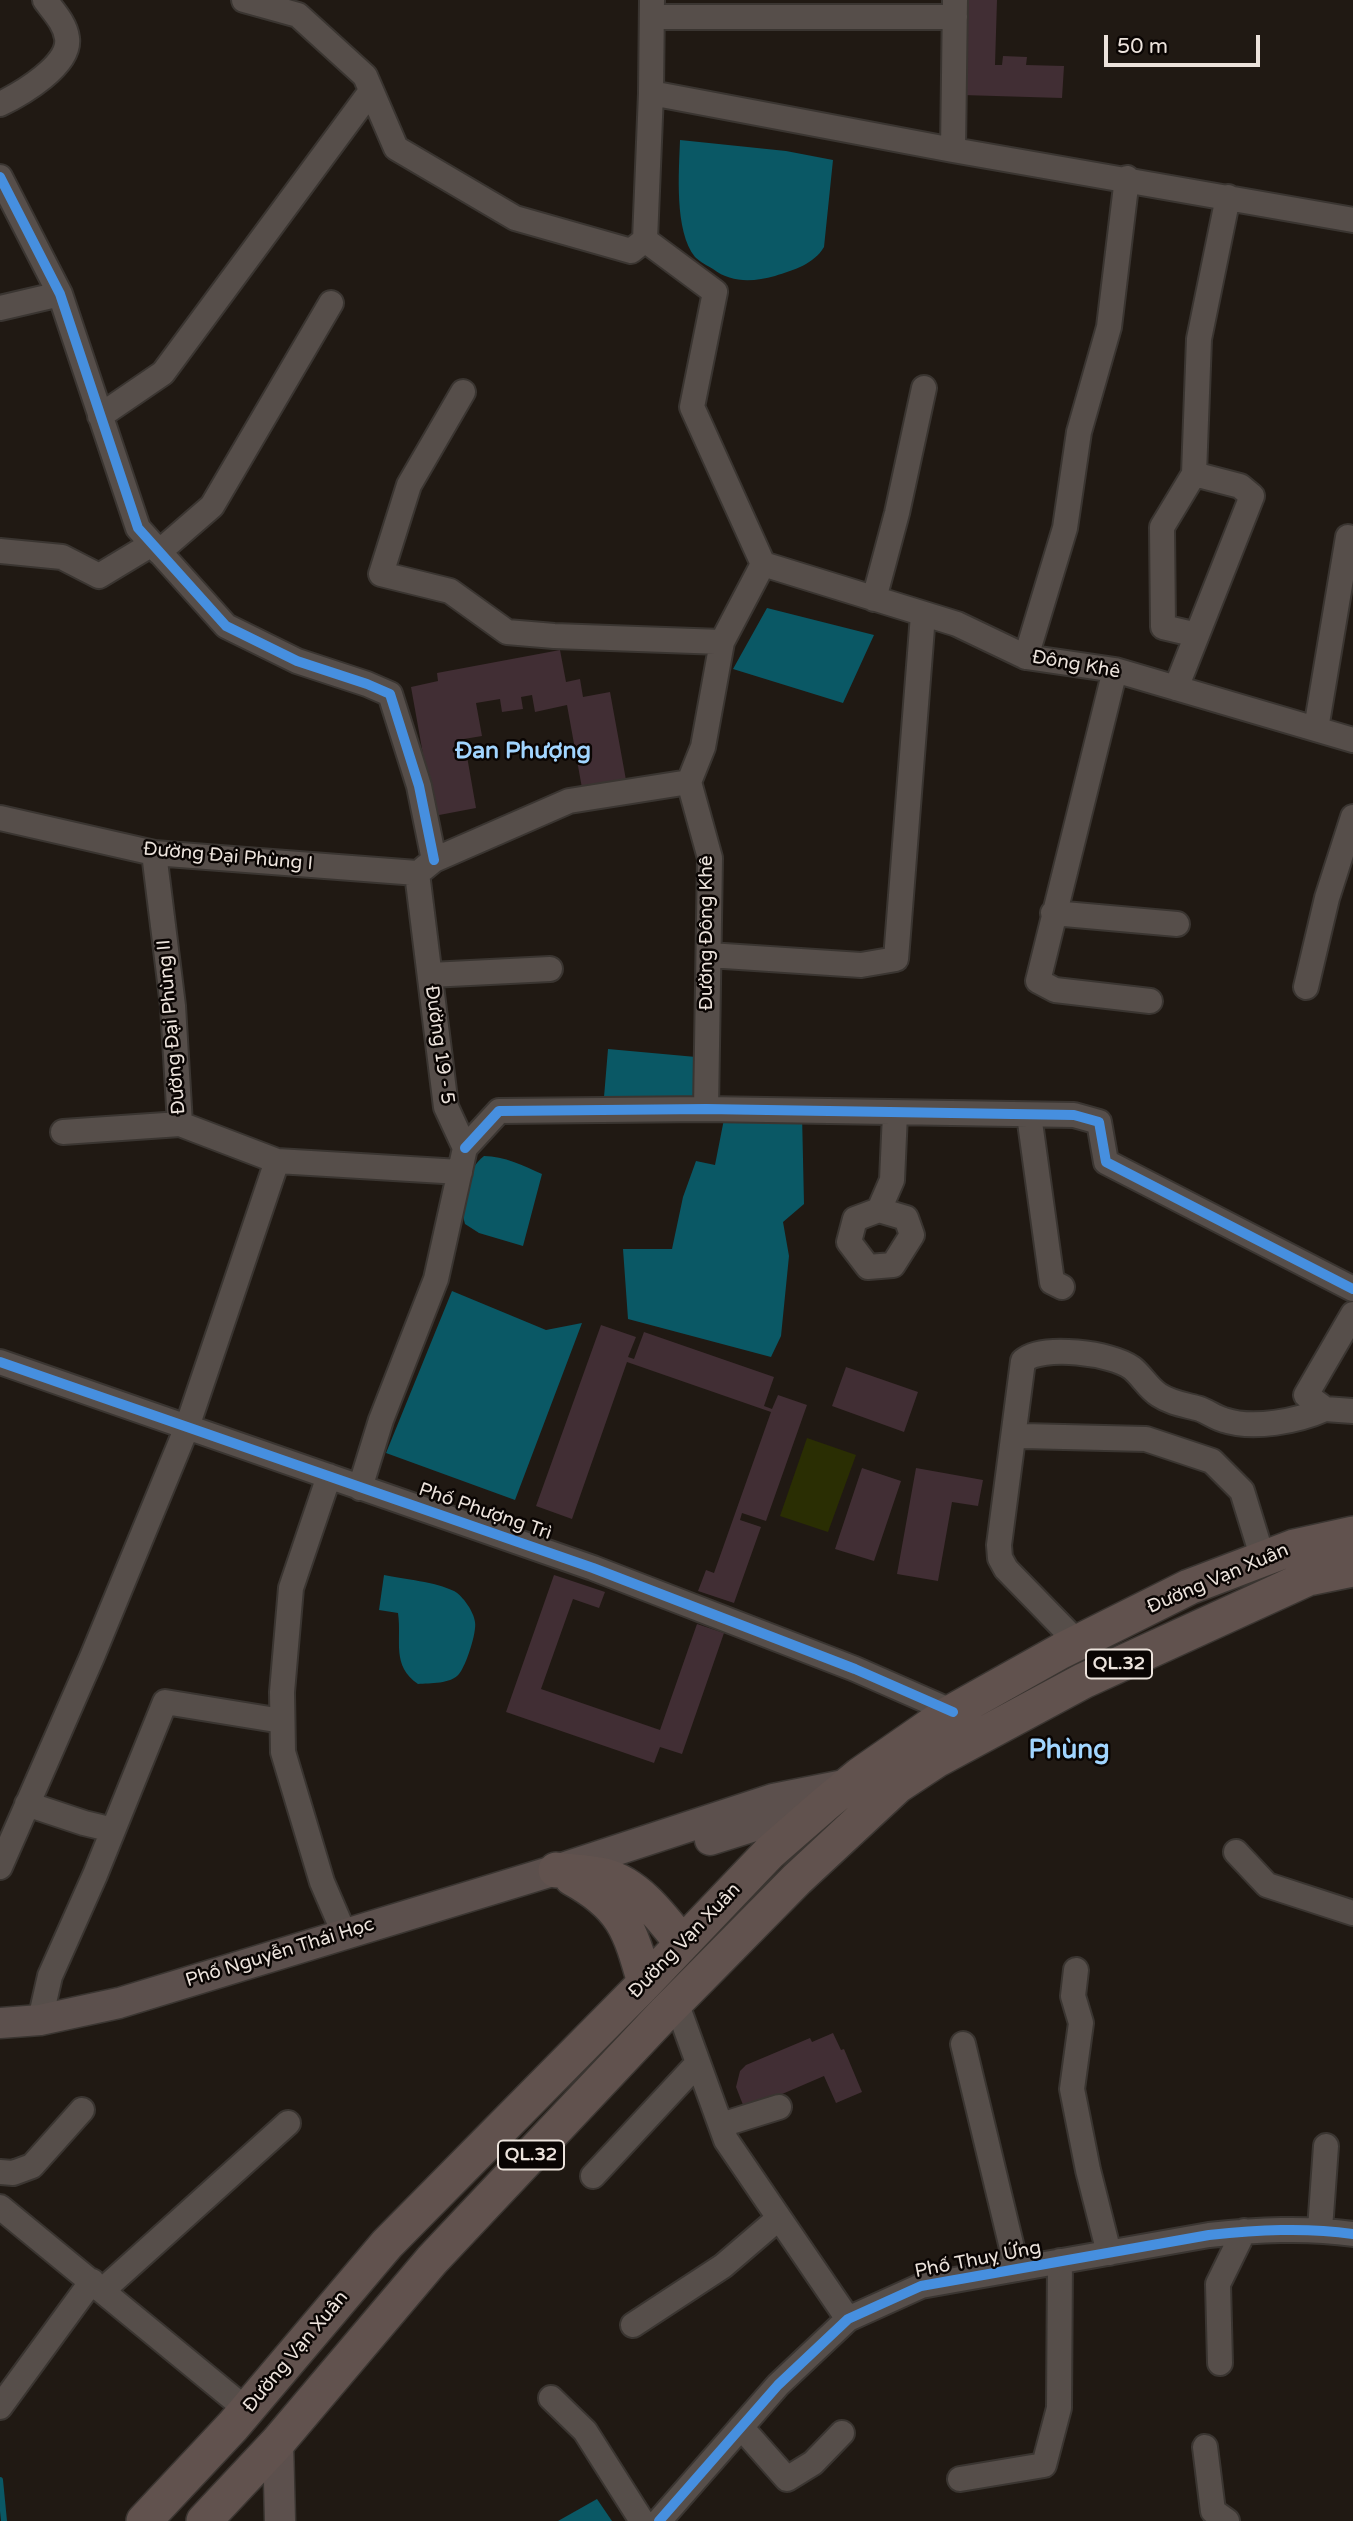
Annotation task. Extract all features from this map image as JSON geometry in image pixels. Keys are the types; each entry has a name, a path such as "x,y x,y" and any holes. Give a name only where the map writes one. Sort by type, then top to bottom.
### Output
{"highway":[{"name":"Đường Vạn Xuân","path":"144,2521 247,2410 387,2244 645,1983 825,1793 953,1712 1078,1643 1189,1587 1294,1547 1353,1534"},
{"name":"Đường Vạn Xuân","path":"204,2521 278,2442 432,2260 676,2002 797,1879 897,1786 938,1759 1083,1681 1308,1578 1353,1569"},
{"path":"825,1793 850,1829"},
{"path":"556,1870 606,1877 625,1885 663,1919 682,1943"},
{"path":"556,1870 601,1896 621,1916 634,1942 645,1983"}],"main road":[{"name":"QL.32","path":"825,1793 897,1786"},
{"name":"Phố Nguyễn Thái Học","path":"0,2023 40,2020 119,2003 344,1933 825,1793"},
{"path":"278,2442 280,2521"}],"street":[{"path":"0,104 38,80 66,53 65,30 45,0"},
{"path":"244,0 298,15 365,76 396,148 515,218 631,251 645,240 652,93 652,9 955,8 953,150"},
{"path":"100,416 163,373 371,91"},
{"path":"652,93 953,150 1127,178 1353,220"},
{"path":"0,177 60,294 138,528 155,548"},
{"path":"1027,657 1065,528 1079,432 1109,327 1127,178"},
{"path":"1197,635 1163,627 1163,527 1194,474 1199,340 1228,197"},
{"path":"425,867 569,801 689,782 703,747 722,642 763,564 692,407 715,292 645,240"},
{"path":"0,308 60,294"},
{"path":"0,551 62,557 99,576 155,548 212,506 331,303"},
{"path":"874,599 897,513 924,388"},
{"path":"463,392 409,485 381,573 450,591 507,632 722,642"},
{"path":"1176,688 1252,496 1240,486 1194,474"},
{"path":"1315,729 1348,537"},
{"name":"Đường 19 - 5","path":"155,548 226,626 297,661 390,694 419,786 430,975 446,1107 462,1160"},
{"name":"Đông Khê","path":"763,564 957,624 1027,657 1115,670 1353,740"},
{"path":"709,955 861,965 897,959 923,615"},
{"path":"1115,670 1038,981 1055,990 1150,1001"},
{"name":"Đường Đông Khê","path":"689,782 710,858 706,1109"},
{"path":"1306,987 1327,898 1353,817"},
{"name":"Đường Đại Phùng I","path":"0,818 154,853 425,867"},
{"name":"Đường Đại Phùng II","path":"154,853 173,1006 180,1124 276,1161 462,1160"},
{"path":"1053,913 1177,924"},
{"path":"430,975 550,969"},
{"path":"360,1488 381,1420 436,1279 462,1160 499,1111 706,1109 1074,1115 1099,1122 1105,1162 1353,1289"},
{"path":"879,1210 892,1181 895,1114"},
{"path":"1029,1115 1052,1282 1062,1287"},
{"path":"63,1132 180,1124"},
{"path":"0,1867 187,1427 276,1161"},
{"path":"1325,1409 1306,1395 1353,1314"},
{"path":"1078,1643 1006,1569 1000,1558 999,1545 1023,1361 1030,1355 1038,1353 1103,1356 1132,1368 1158,1394 1169,1400 1203,1410 1225,1421 1256,1423 1303,1419 1325,1409 1353,1411"},
{"name":"Phố Phượng Trì","path":"0,1363 593,1568 855,1669 953,1712"},
{"path":"1023,1436 1146,1439 1212,1461 1242,1491 1264,1559"},
{"path":"329,1476 291,1588 282,1692 283,1752 322,1882 344,1933"},
{"path":"40,2020 50,1976 165,1702 282,1720"},
{"path":"27,1804 84,1824 113,1830"},
{"path":"1236,1852 1267,1885 1353,1913"},
{"path":"1076,1970 1073,1996 1081,2023 1072,2089 1109,2253"},
{"path":"676,2002 726,2140 848,2319"},
{"path":"963,2044 1017,2269"},
{"path":"593,2176 698,2063"},
{"path":"721,2125 779,2107"},
{"path":"0,2172 13,2173 32,2166 82,2110"},
{"path":"0,2407 98,2285 288,2123"},
{"path":"1320,2229 1326,2146"},
{"path":"0,2207 247,2410"},
{"path":"633,2325 723,2266 779,2218"},
{"name":"Phố Thuỵ Ứng","path":"659,2521 778,2385 848,2319 921,2286 1244,2231 1320,2229 1353,2234"},
{"path":"1220,2363 1218,2284 1244,2231"},
{"path":"960,2479 1044,2465 1059,2408 1060,2261"},
{"path":"551,2398 585,2431 642,2521"},
{"path":"741,2427 787,2479 813,2463 842,2433"},
{"path":"1205,2447 1213,2511 1227,2521"}],"green space":[{"path":"807,1438 856,1455 828,1532 780,1516"}],"water":[{"path":"680,140 786,151 833,160 824,247 820,253 796,269 750,280 727,277 697,259 688,246 681,217"},
{"path":"767,608 874,635 843,703 733,669"},
{"path":"608,1049 696,1057 693,1098 611,1100 604,1097"},
{"path":"725,1114 802,1114 804,1204 783,1222 789,1256 781,1336 771,1357 628,1319 623,1249 672,1249 683,1197 696,1161 715,1165"},
{"path":"484,1156 506,1160 542,1174 523,1246 479,1233 465,1224 463,1206 468,1178"},
{"path":"452,1291 546,1330 582,1323 515,1500 386,1453"},
{"path":"384,1575 447,1588 457,1593 467,1605 474,1618 474,1633 465,1664 451,1680 418,1684 404,1669 399,1652 398,1613 379,1610"},
{"path":"597,2499 612,2521 558,2521"}],"building":[{"path":"965,0 997,0 995,65 1002,65 1003,56 1027,57 1026,65 1064,66 1062,98 962,95"},
{"path":"560,650 566,682 580,679 583,697 610,692 626,780 582,788 567,705 535,712 532,695 521,697 523,709 502,712 500,699 476,703 482,736 464,739 476,808 434,816 411,687 438,681 437,673"},
{"path":"601,1325 636,1337 628,1357 634,1359 644,1332 774,1377 764,1406 772,1409 778,1395 807,1405 766,1521 742,1513 740,1520 761,1527 734,1603 698,1591 706,1570 714,1573 771,1412 627,1362 572,1519 536,1506"},
{"path":"846,1367 918,1392 904,1432 832,1406"},
{"path":"862,1468 901,1481 874,1561 835,1549"},
{"path":"916,1468 983,1480 978,1506 952,1502 938,1581 897,1574"},
{"path":"554,1575 605,1592 599,1608 573,1599 541,1689 660,1730 697,1624 724,1633 682,1754 660,1747 654,1763 506,1712"},
{"path":"833,2033 841,2050 844,2049 862,2092 836,2103 824,2076 745,2110 736,2087 740,2071 746,2065 810,2038 812,2042"}],"waterway":[{"path":"0,2480 4,2521"}],"cycle path":[{"path":"0,177 60,294 138,528 226,626 297,661 390,694 419,786 434,860"},
{"path":"465,1148 499,1111 706,1109 1074,1115 1099,1122 1106,1162 1353,1289"},
{"path":"0,1362 593,1568 855,1669 953,1712"},
{"path":"659,2521 778,2385 848,2319 921,2286 1209,2235 1281,2230 1353,2234"}],"district":[{"name":"Đan Phượng","path":"523,752"},
{"name":"Phùng","path":"1069,1751"}]}
